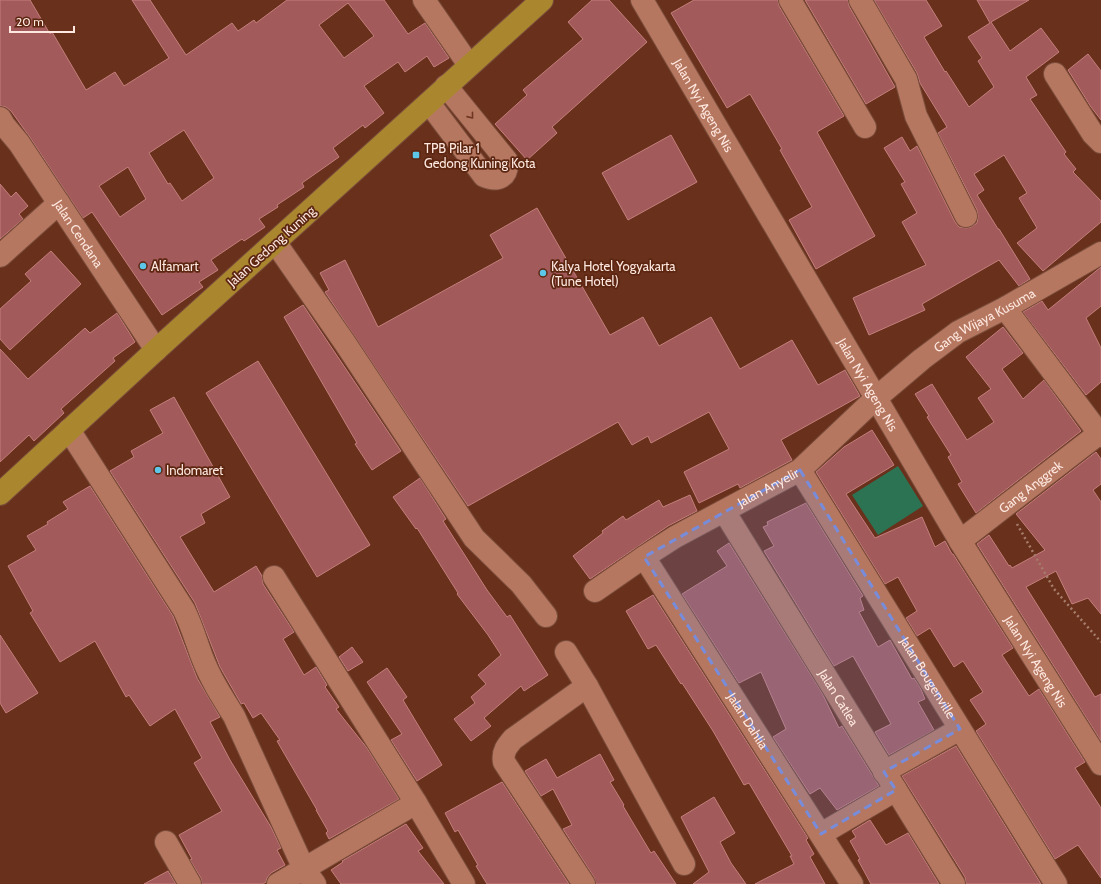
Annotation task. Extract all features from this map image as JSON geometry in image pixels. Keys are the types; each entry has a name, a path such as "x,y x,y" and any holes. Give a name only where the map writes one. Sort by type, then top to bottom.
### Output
{"main road":[{"name":"Jalan Gedong Kuning","path":"0,494 156,350 542,0"}],"street":[{"path":"424,0 469,65"},
{"name":"Jalan Nyi Ageng Nis","path":"642,0 960,541 1101,764"},
{"path":"790,0 865,127"},
{"path":"860,0 906,79 916,116 966,216"},
{"path":"1055,74 1093,134 1101,142"},
{"path":"428,103 484,176 490,179 496,179 504,175 507,168 507,161 446,86"},
{"name":"Jalan Cendana","path":"1,124 19,143 156,350"},
{"path":"0,256 59,203"},
{"path":"275,242 345,343 474,538 521,584 546,616"},
{"name":"Gang Wijaya Kusuma","path":"876,398 922,359 958,332 1005,308 1101,253"},
{"path":"1005,308 1100,434"},
{"name":"Jalan Anyelir","path":"595,591 676,537 800,470 876,398"},
{"path":"69,430 184,610 191,624 202,659 234,716 309,876"},
{"name":"Gang Anggrek","path":"960,541 1006,504 1100,434"},
{"name":"Jalan Bougenville","path":"800,470 1056,884"},
{"name":"Jalan Catlea","path":"724,511 954,884"},
{"name":"Jalan Dahlia","path":"644,557 852,884"},
{"path":"274,577 416,803 464,884"},
{"path":"566,652 587,686 684,864"},
{"path":"584,884 504,762 503,756 507,746 513,738 587,686"},
{"path":"884,772 960,729"},
{"path":"821,834 896,790"},
{"path":"278,884 309,876 416,803"},
{"path":"166,842 190,884"}],"path":[{"path":"1006,504 1054,589 1101,642"}],"highlighted area":[{"path":"800,470 960,729 884,772 896,790 821,834 644,557"}],"green space":[{"path":"898,466 923,506 878,535 852,495"}],"building":[{"path":"0,0 30,0 50,34 52,32 86,90 115,72 124,86 169,58 132,0 150,0 186,55 232,23 238,31 254,20 256,23 287,0 384,0 408,34 425,23 449,58 434,67 427,56 405,72 398,62 364,86 384,113 365,128 363,125 333,148 339,157 302,183 304,187 277,205 278,207 259,219 265,227 244,241 242,239 211,260 218,270 199,282 203,287 162,315 92,212 83,218 11,111 6,107 0,106","holes":["348,3 374,36 344,58 319,25","184,130 214,178 182,201 170,183 168,184 149,153","128,167 146,199 120,217 99,186"]},
{"path":"592,0 609,0 647,42 552,127 557,133 527,160 495,124 527,95 523,90 583,39 568,22"},
{"path":"694,0 778,0 779,6 844,116 817,132 875,236 816,269 789,220 812,207 780,150 782,149 750,94 727,108 671,13"},
{"path":"805,0 848,0 849,6 895,87 866,104"},
{"path":"874,0 926,0 942,26 924,37 945,72 946,71 969,107 994,87 978,61 982,58 968,37 990,23 977,0 1029,0 991,22 1010,51 1041,28 1059,52 1026,77 1037,95 1030,99 1066,152 1064,154 1076,169 1073,172 1101,201 1101,222 1043,271 1017,243 1037,228 1019,198 1027,193 1004,155 974,174 984,190 977,195 1030,279 1019,286 999,260 922,304 925,310 869,335 853,298 926,265 902,222 917,213 901,184 905,182 884,148 902,137 910,151 917,146 955,222 959,227 971,227 977,223 978,216 977,210 938,133 947,127 920,83 917,73"},
{"path":"1088,54 1101,71 1101,120 1068,70"},
{"path":"671,135 697,182 628,220 602,173"},
{"path":"0,184 11,197 16,192 28,206 19,214 23,219 0,239"},
{"path":"537,208 610,335 643,317 659,346 711,317 740,369 792,340 818,385 845,370 860,396 781,440 792,460 740,488 738,484 699,503 684,472 729,449 709,412 651,443 648,436 632,445 618,422 468,506 325,292 329,290 320,273 345,260 378,327 503,258 490,235"},
{"path":"51,251 81,284 10,350 0,339 0,309 31,281 25,274"},
{"path":"1101,267 1101,306 1086,318 1101,348 1101,382 1086,395 1023,312 1042,301 1048,310"},
{"path":"303,305 401,451 372,470 355,444 357,443 284,317"},
{"path":"117,313 135,342 113,358 115,361 61,409 64,413 34,441 29,435 0,462 0,349 28,379 85,328 90,333"},
{"path":"1003,327 1023,353 1002,369 1023,399 1044,380 1081,431 976,513 958,484 962,482 948,457 951,455 927,417 929,416 915,394 932,384 967,440 994,422 978,398 991,389 966,357"},
{"path":"258,361 370,545 317,577 206,393"},
{"path":"174,397 230,497 201,514 205,523 180,537 214,592 256,566 262,576 263,584 294,632 283,639 304,675 316,667 327,685 325,687 339,707 336,709 367,748 399,799 329,839 326,833 328,831 317,810 277,741 280,740 261,713 253,718 244,703 241,704 220,667 195,603 110,471 134,457 131,451 163,433 150,410"},
{"path":"872,430 894,465 846,494 875,538 922,517 935,547 945,541 1013,648 1002,655 1029,696 1039,689 1085,762 1075,768 1101,808 1101,878 1078,845 1055,859 976,731 986,724 970,700 983,692 963,661 954,667 930,628 917,636 906,618 917,611 898,577 885,584 816,472 844,447"},
{"path":"1096,452 1101,459 1101,484 1093,490 1101,502 1101,614 1088,598 1072,604 1056,571 1026,587 1095,697 1101,694 1101,741 977,544 989,535 1009,566 1010,565 1012,568 1045,550 1016,514"},
{"path":"420,478 446,519 443,521 487,590 507,617 510,615 548,675 524,691 521,686 484,718 491,726 471,741 454,719 475,703 471,697 486,684 478,675 501,655 457,594 458,593 417,528 416,529 393,497"},
{"path":"90,486 173,616 197,678 220,717 210,722 230,760 271,827 281,848 277,850 285,865 271,873 266,882 263,884 202,884 201,878 190,860 192,859 179,835 222,811 194,763 202,758 175,709 150,726 129,695 126,697 95,641 60,662 30,613 33,611 8,566 36,550 27,536 48,524 47,522 68,509 63,502"},
{"path":"690,495 697,511 668,526 590,579 573,556 603,533 602,531 623,516 626,520 659,500 663,507"},
{"path":"806,503 863,596 860,598 864,610 859,612 878,647 890,640 912,679 914,678 920,687 925,699 918,702 934,730 889,755 875,732 891,724 853,656 834,666 764,551 774,546 763,527 768,525 767,522"},
{"path":"729,543 822,693 839,728 842,726 879,786 837,810 820,788 810,794 773,737 786,729 761,672 739,683 682,594 727,566 717,551"},
{"path":"653,595 808,838 806,840 814,854 810,857 825,884 755,884 794,864 790,856 792,856 749,783 744,785 713,731 682,683 681,684 656,645 648,649 626,611"},
{"path":"0,635 38,693 6,713 0,703"},
{"path":"352,647 363,662 348,671 339,657"},
{"path":"387,668 407,697 403,700 442,765 417,781 391,740 402,734 367,682"},
{"path":"956,746 1041,884 966,884 965,877 902,776"},
{"path":"600,754 614,780 610,782 624,805 623,806 651,853 654,851 676,884 596,884 594,877 563,829 572,825 553,789 541,796 525,771 546,759 557,778"},
{"path":"502,782 569,884 487,884 458,830 455,832 445,813"},
{"path":"714,797 735,833 720,842 731,863 746,884 693,884 709,872 681,817"},
{"path":"870,820 886,845 908,833 939,884 871,884 850,841 856,837 852,831"},
{"path":"406,824 423,848 418,851 444,884 341,884 331,870 343,862 342,861"},
{"path":"168,871 176,884 144,884"}],"place":[{"name":"TPB Pilar 1 Gedong Kuning Kota","path":"416,155"},
{"name":"Alfamart","path":"143,266"},
{"name":"Kalya Hotel Yogyakarta (Tune Hotel)","path":"543,273"},
{"name":"Indomaret","path":"158,470"}]}
